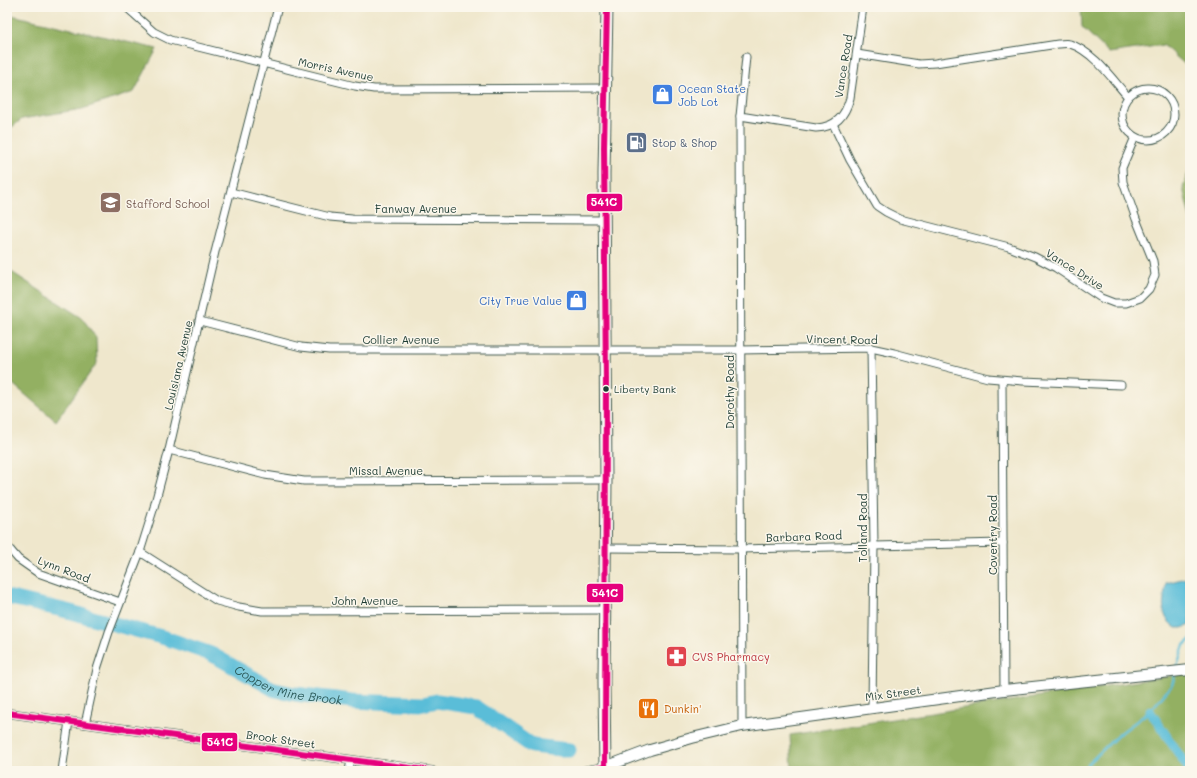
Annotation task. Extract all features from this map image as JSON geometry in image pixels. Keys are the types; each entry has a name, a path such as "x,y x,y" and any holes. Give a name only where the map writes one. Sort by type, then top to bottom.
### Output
{"highway":[{"path":"605,769 605,88 607,7"}],"main road":[{"name":"Mix Street","path":"605,769 650,750 742,726 1004,690 1181,671"}],"street":[{"name":"Morris Avenue","path":"126,7 154,32 170,40 355,86 374,88 605,88"},
{"name":"Louisiana Avenue","path":"85,724 97,669 120,602 140,552 154,507 200,321 215,252 278,7"},
{"name":"Vance Road","path":"833,124 840,118 848,106 852,90 863,7"},
{"path":"857,54 919,64 942,62 1058,44 1070,44 1079,48 1095,59 1128,97"},
{"name":"Dorothy Road","path":"742,726 740,116 746,58"},
{"path":"1142,88 1150,88 1158,89 1168,97 1174,108 1175,116 1173,125 1168,132 1161,138 1145,141 1135,137 1129,132 1124,126 1122,119 1124,103 1128,97 1142,88"},
{"path":"740,116 816,128 825,128 833,124"},
{"name":"Vance Drive","path":"833,124 850,160 871,197 877,206 886,212 900,218 1009,247 1035,257 1056,268 1101,298 1114,304 1126,303 1140,298 1149,289 1155,275 1153,261 1123,182 1122,168 1135,137"},
{"name":"Fanway Avenue","path":"231,192 330,217 352,219 605,220"},
{"name":"Collier Avenue","path":"200,321 301,347 329,350 606,350"},
{"name":"Vincent Road","path":"606,350 871,348 988,378 1002,380 1121,384"},
{"name":"Tolland Road","path":"871,348 874,545 872,707"},
{"name":"Coventry Road","path":"1002,380 1004,690"},
{"name":"Missal Avenue","path":"169,450 265,475 304,481 606,480"},
{"name":"Barbara Road","path":"606,548 742,549 1003,543"},
{"name":"Lynn Road","path":"7,546 18,559 38,573 120,602"},
{"name":"John Avenue","path":"140,552 217,601 262,611 605,610"},
{"name":"Brook Street","path":"7,714 69,721 432,771"},
{"path":"62,771 69,721"},
{"path":"349,771 352,760"},
{"path":"584,771 605,769"}],"green space":[{"path":"1081,7 1190,7 1190,69 1163,45 1109,53 1082,27"},
{"path":"7,14 157,49 134,92 82,109 22,119 7,131"},
{"path":"1190,167 1190,218 1183,188"},
{"path":"7,269 82,318 96,337 97,363 56,421 7,379"},
{"path":"1190,673 1190,771 792,771 790,735"}],"water":[{"path":"1190,577 1190,625 1182,628 1176,628 1170,623 1164,613 1166,583"}],"waterway":[{"name":"Copper Mine Brook","path":"7,597 67,611 165,638 211,654 275,690 352,701 423,704 437,701 476,707 532,746 569,750"},
{"path":"1176,669 1184,645 1190,640"},
{"path":"1086,771 1088,764 1118,735 1150,711 1172,685 1175,674"},
{"path":"1150,711 1190,771"}],"transit line":[{"name":"541C","path":"584,771 605,767 606,381 604,147 607,7"},
{"name":"541C","path":"7,713 432,771"}],"place":[{"name":"Ocean State Job Lot","path":"663,94"},
{"name":"Stop & Shop","path":"637,142"},
{"name":"Stafford School","path":"110,203"},
{"name":"City True Value","path":"577,300"},
{"name":"Liberty Bank","path":"606,389"},
{"name":"CVS Pharmacy","path":"677,656"},
{"name":"Dunkin'","path":"649,708"}]}
